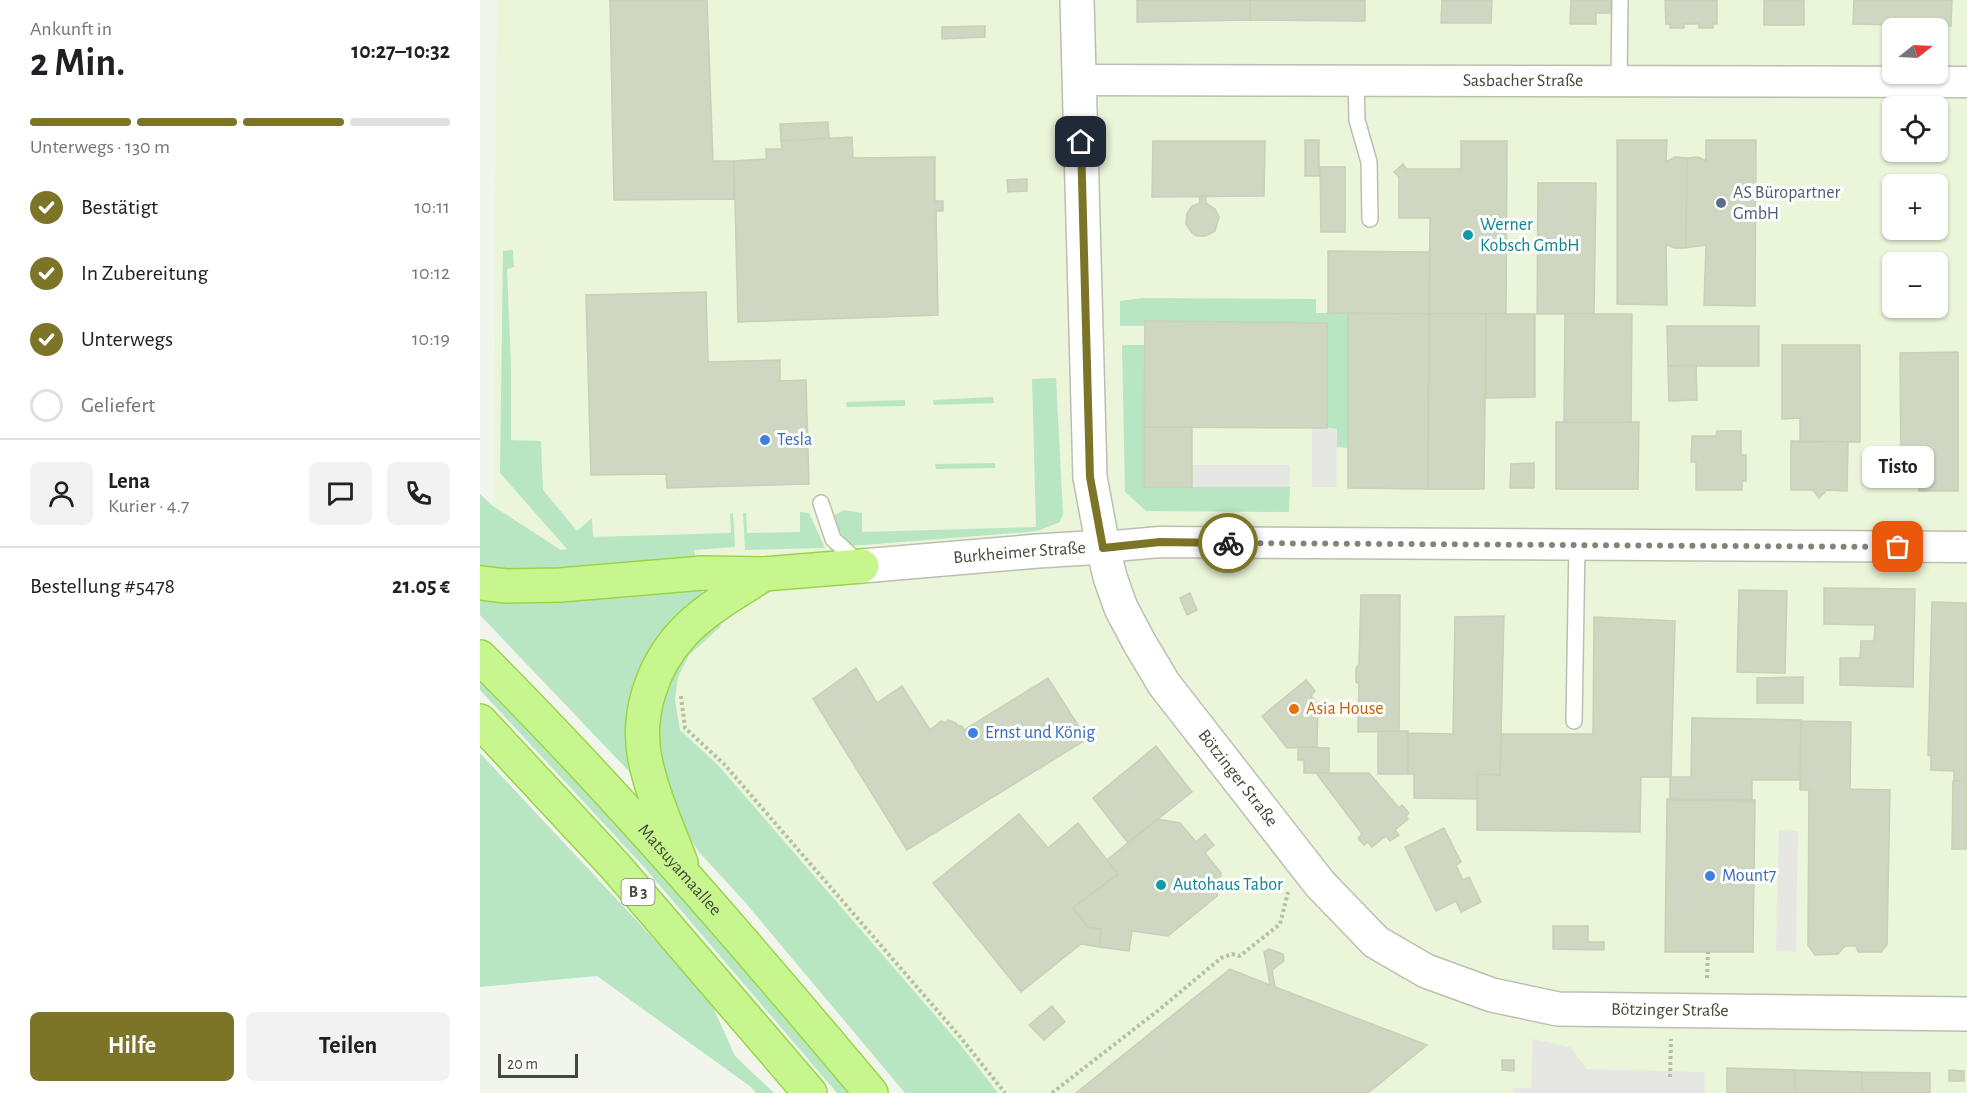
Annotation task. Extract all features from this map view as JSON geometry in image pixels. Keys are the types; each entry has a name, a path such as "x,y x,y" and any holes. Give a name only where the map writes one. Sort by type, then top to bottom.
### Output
{"highway":[{"path":"480,583 507,586 560,585 703,573 764,574 862,566"},
{"path":"687,878 644,758 642,726 648,692 663,659 683,632 716,606 764,574"},
{"name":"Matsuyamaallee","path":"480,657 538,715 687,878 871,1093"},
{"name":"B 3","path":"480,722 615,866 810,1093"}],"street":[{"name":"Bötzinger Straße","path":"1077,0 1090,477 1103,548 1121,608 1164,684 1320,884 1376,942 1426,971 1492,995 1558,1009 1967,1014"},
{"name":"Sasbacher Straße","path":"1079,80 1967,82"},
{"name":"Burkheimer Straße","path":"862,566 1160,542 1967,547"}],"lane":[{"path":"1618,81 1620,0"},
{"path":"1356,80 1357,120 1369,162 1370,219"},
{"path":"821,503 833,539 862,566"},
{"path":"1574,722 1576,545"}],"path":[{"path":"681,692 680,702 685,728 724,764 961,1038 1005,1093"},
{"path":"1052,1093 1221,958 1232,954 1240,956 1280,924 1289,889"},
{"path":"1707,978 1708,952"},
{"path":"1670,1077 1671,1038"}],"shaded area":[{"path":"497,0 1967,0 1967,1093 998,1093 959,1043 718,765 680,730 675,700 678,677 689,655 720,627 721,622 701,590 693,545 561,550 493,506"},
{"path":"1312,428 1337,429 1337,487 1312,487"},
{"path":"1192,465 1290,465 1290,487 1192,487"},
{"name":"Mount7","path":"1779,830 1798,831 1796,952 1776,951"},
{"path":"1533,1039 1570,1047 1587,1069 1705,1072 1705,1093 1513,1093 1513,1088 1531,1088"}],"green space":[{"path":"513,250 514,267 507,269 511,440 541,441 543,490 577,531 592,518 593,537 731,533 730,514 733,513 735,547 694,550 701,590 721,622 720,627 689,655 678,677 675,700 680,730 718,765 959,1043 998,1093 905,1093 744,901 699,852 682,827 480,615 480,494 493,506 561,550 567,549 500,473 503,251"},
{"path":"1143,298 1316,299 1316,313 1348,313 1348,448 1336,447 1337,429 1327,428 1327,323 1145,321 1144,326 1120,326 1120,301"},
{"path":"1122,345 1144,345 1144,487 1290,487 1289,512 1146,511 1125,492"},
{"path":"1056,378 1063,514 1060,522 1029,532 851,546 843,536 836,524 835,515 844,510 862,513 862,532 1036,527 1032,379"},
{"path":"993,397 994,403 934,405 933,400"},
{"path":"905,400 905,406 847,407 846,402"},
{"path":"995,463 995,468 936,469 935,464"},
{"path":"800,512 809,513 825,548 745,550 743,513 746,513 747,533 800,532"},
{"path":"480,676 653,861 852,1093 837,1093 643,866 480,690"},
{"path":"480,753 709,998 735,1056 774,1093 756,1093 751,1087 597,976 480,987"}],"building":[{"path":"610,0 707,0 713,161 734,161 734,199 614,200"},
{"path":"1137,0 1250,0 1250,20 1137,22"},
{"path":"1250,0 1365,0 1365,21 1250,20"},
{"path":"1442,0 1492,0 1491,23 1441,23"},
{"path":"1571,0 1611,0 1610,13 1596,13 1596,24 1570,24"},
{"path":"1665,0 1717,0 1717,24 1713,24 1713,28 1699,28 1699,24 1684,24 1684,28 1670,28 1670,24 1666,24"},
{"path":"1764,0 1804,0 1804,25 1764,25"},
{"path":"1854,0 1952,0 1951,26 1948,26 1948,18 1882,18 1882,25 1853,24"},
{"path":"985,26 985,37 942,39 942,27"},
{"path":"828,122 829,138 781,141 780,124"},
{"path":"852,137 853,158 935,157 935,201 943,201 943,211 936,211 938,315 738,322 734,161 766,159 766,149 782,149 781,141"},
{"path":"1305,140 1319,140 1319,176 1305,176"},
{"path":"1617,140 1667,140 1666,162 1675,157 1687,158 1686,248 1674,248 1666,244 1667,305 1617,304"},
{"name":"AS Büropartner GmbH","path":"1706,140 1756,140 1755,306 1704,305 1706,245 1686,248 1687,158 1698,157 1706,161"},
{"path":"1153,141 1265,141 1264,196 1152,197"},
{"name":"Werner Kobsch GmbH","path":"1461,141 1507,141 1506,314 1429,314 1430,218 1399,218 1399,177 1394,172 1403,164 1406,169 1461,169"},
{"path":"1320,167 1345,167 1345,232 1321,232"},
{"path":"1027,179 1027,191 1008,192 1007,180"},
{"path":"1538,183 1596,183 1594,314 1537,314"},
{"path":"1199,196 1206,196 1206,203 1215,209 1219,217 1215,231 1206,236 1197,236 1192,233 1186,224 1187,213 1192,206 1200,203"},
{"path":"1328,251 1430,252 1429,314 1328,313"},
{"path":"706,292 708,362 780,360 780,381 806,380 809,484 667,488 666,474 591,475 586,295"},
{"path":"1348,313 1429,314 1428,489 1348,488"},
{"path":"1429,314 1486,314 1484,489 1428,489"},
{"path":"1486,314 1535,314 1535,397 1486,398"},
{"path":"1565,314 1632,314 1631,422 1564,422"},
{"path":"1145,321 1327,323 1327,428 1144,427"},
{"path":"1667,326 1759,326 1759,366 1668,366"},
{"path":"1782,345 1860,345 1860,442 1800,442 1800,418 1782,419"},
{"path":"1958,352 1958,491 1919,491 1919,472 1901,472 1900,353"},
{"path":"1696,365 1697,400 1669,401 1668,366"},
{"path":"1556,422 1639,422 1638,489 1556,489"},
{"path":"1144,427 1192,427 1192,487 1144,487"},
{"path":"1717,431 1741,431 1741,455 1746,455 1746,481 1742,481 1742,490 1696,490 1696,462 1691,462 1692,436 1716,436"},
{"path":"1791,441 1848,442 1847,491 1827,490 1819,498 1813,490 1791,490"},
{"path":"1534,463 1534,488 1510,488 1511,464"},
{"path":"1824,588 1915,589 1913,687 1840,685 1840,658 1860,658 1861,641 1874,641 1875,625 1824,624"},
{"path":"1739,590 1787,591 1785,673 1737,672"},
{"path":"1190,593 1197,610 1187,615 1180,598"},
{"path":"1361,595 1400,595 1399,731 1358,732 1359,684 1356,682 1356,668 1359,664"},
{"path":"1932,602 1967,603 1967,781 1954,781 1954,771 1931,770 1931,756 1928,755"},
{"path":"1504,616 1500,775 1477,774 1477,799 1414,798 1414,774 1408,774 1408,733 1453,734 1455,617"},
{"path":"1594,617 1675,621 1671,777 1641,777 1640,832 1477,830 1477,774 1500,775 1502,734 1593,734"},
{"path":"856,668 877,703 902,686 930,730 941,721 946,723 948,720 962,726 964,730 1048,678 1087,739 907,850 813,699"},
{"path":"1803,677 1803,703 1757,703 1757,678"},
{"path":"1306,680 1315,691 1311,696 1318,705 1317,747 1287,748 1262,716"},
{"path":"1692,718 1801,720 1800,780 1752,780 1752,801 1670,800 1670,777 1691,777"},
{"path":"1801,721 1851,722 1850,789 1890,790 1887,945 1881,952 1858,952 1856,946 1845,946 1838,954 1815,955 1808,945 1809,790 1800,790"},
{"path":"1378,731 1408,731 1408,774 1378,774"},
{"path":"1156,746 1192,792 1128,843 1093,798"},
{"path":"1298,747 1329,748 1329,773 1304,773 1304,760 1298,760"},
{"path":"1316,773 1369,773 1399,808 1402,805 1409,813 1406,816 1408,819 1395,830 1399,835 1390,841 1386,836 1372,847 1368,842 1364,845 1358,838 1362,834"},
{"path":"1953,781 1967,781 1967,849 1952,849"},
{"name":"Mount7","path":"1667,799 1755,800 1753,952 1665,952"},
{"path":"1019,814 1048,848 1078,823 1118,874 1073,908 1088,927 1101,929 1099,947 1081,944 1021,992 933,883"},
{"name":"Autohaus Tabor","path":"1157,819 1180,823 1196,842 1205,834 1214,845 1205,853 1221,873 1217,896 1168,936 1132,931 1129,951 1099,947 1101,929 1088,927 1073,908 1118,874 1107,860"},
{"path":"1444,828 1461,862 1456,865 1463,880 1469,877 1481,902 1461,912 1456,901 1436,911 1405,847"},
{"path":"1553,926 1588,926 1588,942 1604,942 1604,950 1553,949"},
{"path":"1269,949 1283,954 1284,961 1272,970 1275,987 1427,1045 1368,1093 1076,1093 1230,969 1270,985 1264,952"},
{"path":"1052,1006 1065,1022 1044,1040 1029,1025"},
{"path":"1502,1060 1514,1060 1514,1071 1502,1070"},
{"path":"1727,1068 1795,1070 1795,1093 1727,1093"},
{"path":"1795,1070 1862,1072 1862,1093 1795,1093"},
{"path":"1949,1070 1964,1071 1964,1081 1949,1081"},
{"path":"1862,1072 1930,1073 1930,1093 1862,1093"}],"way so far":[{"path":"1228,543 1898,547"}],"place":[{"name":"AS Büropartner GmbH","path":"1721,203"},
{"name":"Werner Kobsch GmbH","path":"1468,235"},
{"name":"Tesla","path":"765,440"},
{"name":"Tisto","path":"1898,547"},
{"name":"Asia House","path":"1294,709"},
{"name":"Ernst und König","path":"973,733"},
{"name":"Mount7","path":"1710,876"},
{"name":"Autohaus Tabor","path":"1161,885"}],"route":[{"path":"1081,142 1090,477 1103,548 1160,542 1228,543"}]}
